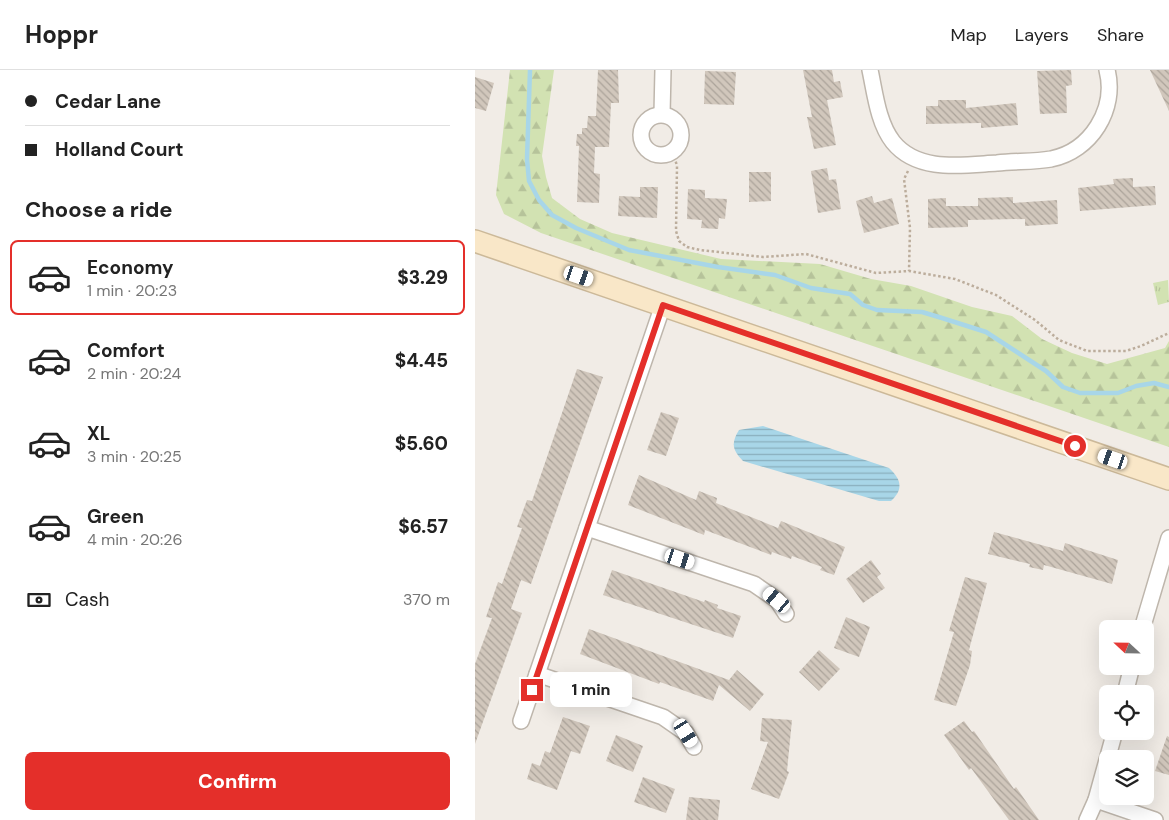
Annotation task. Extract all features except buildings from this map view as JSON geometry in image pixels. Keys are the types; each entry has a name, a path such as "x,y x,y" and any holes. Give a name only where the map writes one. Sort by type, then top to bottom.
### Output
{"main road":[{"path":"475,241 1169,478"}],"street":[{"path":"662,114 663,70"},
{"path":"870,70 878,109 893,142 913,158 947,166 1051,159 1071,152 1082,145 1101,122 1109,96 1107,70"},
{"path":"662,114 671,117 679,126 681,139 673,152 659,156 651,154 642,145 640,138 643,125 647,119 662,114"},
{"path":"521,721 663,305"},
{"path":"587,528 754,584 777,600 786,614"},
{"path":"1145,620 1169,538"},
{"path":"537,674 663,717 686,733 694,747"},
{"path":"1087,820 1096,800 1113,740"},
{"path":"1096,800 1155,820"}],"path":[{"path":"673,152 677,166 675,231 679,241 687,247 763,257 806,254 876,273 909,271 955,279 997,295 1030,316 1059,340 1087,351 1126,351 1169,332"},
{"path":"909,271 910,228 905,179 913,158"}],"green space":[{"path":"510,70 554,70 542,156 552,198 580,219 612,233 721,259 820,264 871,279 911,286 972,307 1012,316 1042,339 1072,353 1107,364 1165,348 1169,341 1169,447 541,233 504,214 496,195"},
{"path":"1168,280 1169,302 1158,305 1153,283"}],"water":[{"path":"763,426 889,468 898,480 898,492 891,501 879,501 743,461 734,446 739,430"}],"waterway":[{"path":"530,70 527,159 529,181 539,200 552,215 576,228 629,250 718,267 775,275 811,288 850,294 863,305 877,310 922,312 986,332 1046,371 1063,387 1080,393 1118,393 1136,386 1154,383 1169,387"}],"route":[{"path":"532,690 663,305 1075,446"}]}
